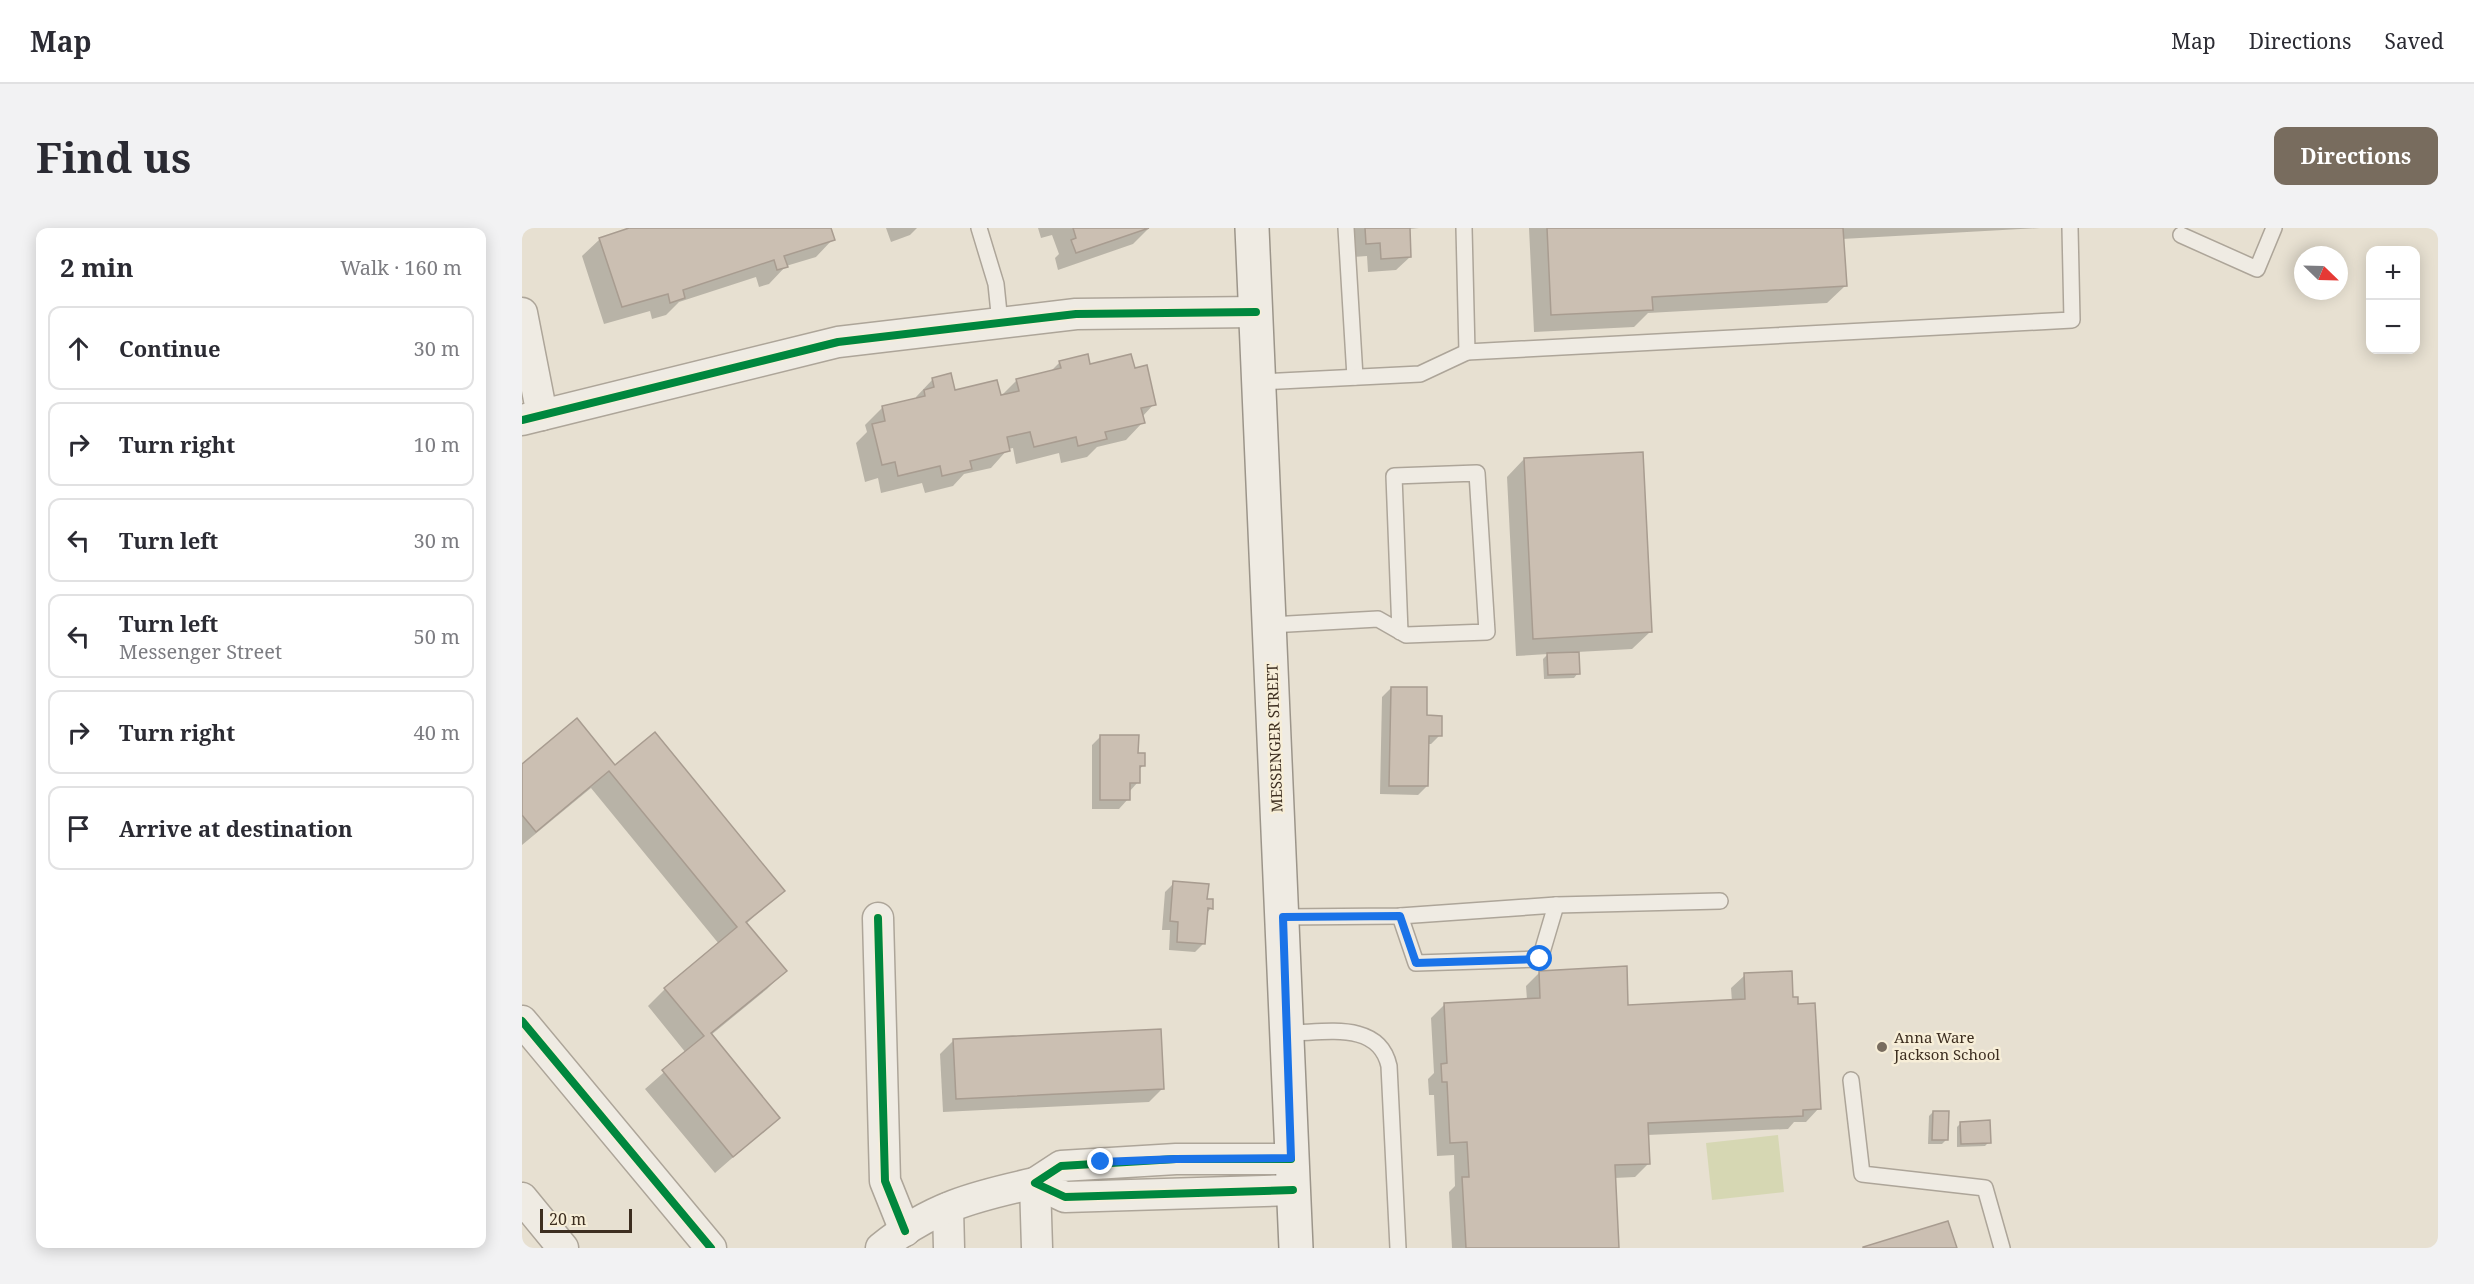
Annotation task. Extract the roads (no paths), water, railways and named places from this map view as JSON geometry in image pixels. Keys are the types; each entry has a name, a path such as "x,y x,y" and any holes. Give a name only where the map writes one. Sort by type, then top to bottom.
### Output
{"main road":[{"name":"MESSENGER STREET","path":"1252,228 1296,1248"}],"street":[{"path":"522,313 532,418 838,342 1076,314 1256,312"},
{"path":"878,918 885,1181 893,1239 922,1218 975,1196 1035,1183 1061,1166 1176,1159 1292,1174"},
{"path":"522,1021 711,1248"},
{"path":"1035,1183 1037,1248"},
{"path":"522,1198 563,1248"},
{"path":"948,1208 949,1248"}],"lane":[{"path":"979,228 996,284 1000,323"},
{"path":"1346,228 1355,377"},
{"path":"1464,228 1467,352"},
{"path":"1259,382 1420,374 1467,352 2072,320 2070,228"},
{"path":"2181,235 2257,269 2274,228"},
{"path":"1270,625 1378,619 1400,632 1406,635 1487,632 1477,473 1394,476 1400,632"},
{"path":"1283,917 1400,916 1556,905 1720,901"},
{"path":"1400,916 1416,963 1540,959 1556,905"},
{"path":"1288,1033 1358,1033 1378,1042 1386,1053 1389,1066 1398,1248"},
{"path":"1851,1080 1862,1174 1985,1188 2002,1248"}],"place":[{"name":"Anna Ware Jackson School","path":"1882,1047"}]}
